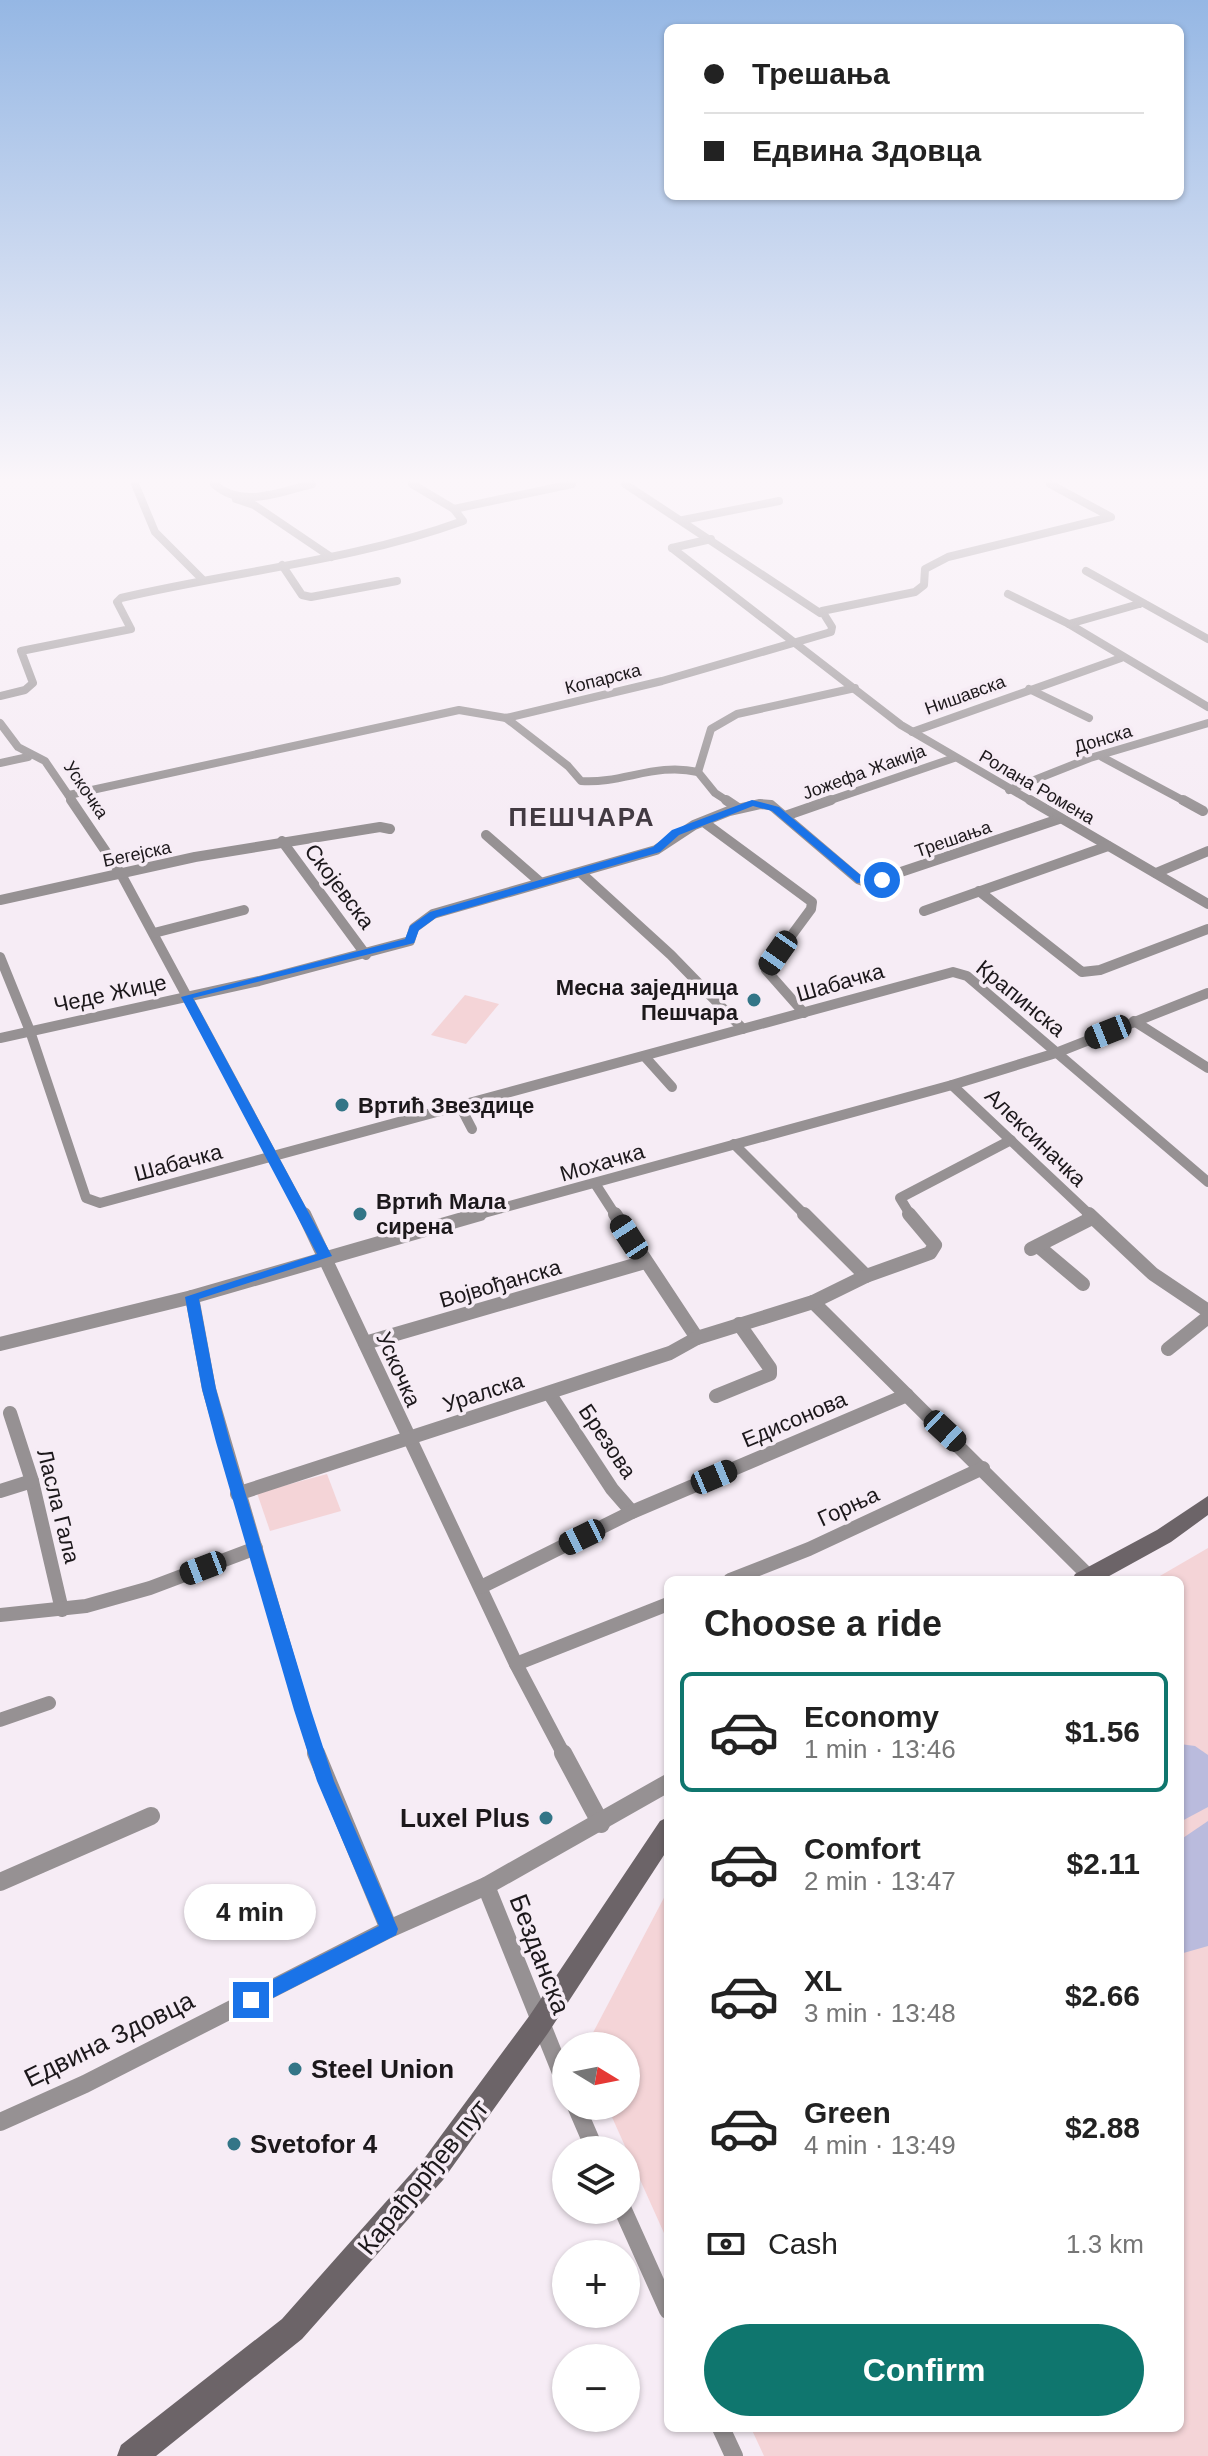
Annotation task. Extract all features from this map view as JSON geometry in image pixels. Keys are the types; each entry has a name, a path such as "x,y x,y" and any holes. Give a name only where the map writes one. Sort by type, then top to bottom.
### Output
{"main road":[{"path":"1091,1576 1164,1536 1208,1504"},
{"name":"Карађорђев пут","path":"132,2456 224,2385 314,2308 433,2170 539,2024 662,1837"}],"street":[{"path":"0,696 25,690 33,683 21,651 131,629 119,608 135,599"},
{"name":"Ролана Ромена","path":"736,599 912,732 1208,904"},
{"path":"799,599 820,613 885,599"},
{"path":"1017,599 1069,624 1121,658 1208,707"},
{"path":"1130,599 1208,639"},
{"path":"1069,624 1139,604"},
{"name":"Копарска","path":"69,795 459,710 506,718 647,685 831,632 832,627 820,613"},
{"name":"Нишавска","path":"912,732 1121,658"},
{"path":"698,772 709,733 720,721 855,688"},
{"name":"Нишавска","path":"1029,689 1089,718"},
{"path":"506,718 568,766 581,781 605,781 664,765 698,772 715,793 738,808 762,803 785,816"},
{"name":"Ускочка","path":"0,723 24,753 45,761 121,874 154,933 325,1256 516,1664 601,1824"},
{"name":"Донска","path":"1009,790 1208,723"},
{"path":"0,761 24,753"},
{"path":"1102,757 1203,811"},
{"name":"Јожефа Жакија","path":"785,816 954,758"},
{"name":"Чеде Жице","path":"0,1038 366,955 410,941 414,928 433,914 656,850 676,833 738,808"},
{"name":"Трешања","path":"785,816 858,879 868,883 1059,819"},
{"path":"705,823 812,902 811,909 766,970 804,1013"},
{"name":"Бегејска","path":"0,900 282,841 380,827 390,829"},
{"path":"486,835 540,882"},
{"name":"Скојевска","path":"282,841 366,955"},
{"path":"924,911 1108,846"},
{"path":"1156,873 1208,851"},
{"path":"581,873 671,955 743,1029"},
{"path":"979,891 1082,972 1100,970 1208,929"},
{"path":"154,933 244,910"},
{"path":"0,957 30,1031"},
{"name":"Шабачка","path":"30,1031 86,1198 100,1203 646,1058 953,972"},
{"name":"Крапинска","path":"953,972 967,976 1208,1182"},
{"name":"Мохачка","path":"0,1344 192,1297 325,1256 596,1185 952,1085 1056,1053 1208,993"},
{"path":"1134,1021 1208,1068"},
{"path":"646,1058 672,1087"},
{"name":"Алексиначка","path":"952,1085 1153,1274 1208,1311"},
{"path":"460,1106 472,1129"},
{"name":"Уралска","path":"237,1494 670,1353 697,1338 813,1302 866,1276 930,1253 935,1245 900,1203 900,1198 1011,1140"},
{"path":"734,1144 866,1276"},
{"path":"596,1185 697,1338"},
{"name":"Алексиначка","path":"1083,1284 1034,1248 1092,1218"},
{"name":"Војвођанска","path":"365,1343 645,1262"},
{"path":"192,1297 209,1389 237,1494 325,1781 389,1929"},
{"path":"813,1302 983,1468 1085,1576"},
{"path":"1168,1349 1208,1317"},
{"path":"716,1396 770,1374 770,1368 739,1324"},
{"name":"Брезова","path":"549,1393 612,1489 632,1512"},
{"name":"Едисонова","path":"481,1587 632,1512 907,1395"},
{"name":"Ласла Гала","path":"10,1413 32,1481 62,1610"},
{"name":"Горња","path":"740,1576 809,1549 983,1468"},
{"path":"0,1491 32,1481"},
{"path":"0,1615 62,1610 150,1588 256,1548"},
{"path":"516,1664 664,1606"},
{"path":"0,1720 49,1703"},
{"name":"Едвина Здовца","path":"0,2122 85,2084 389,1929 486,1886 601,1824 664,1785"},
{"path":"0,1882 151,1816"},
{"name":"Безданска","path":"486,1886 552,2053"},
{"path":"629,2224 664,2301"},
{"path":"723,2432 734,2456"}],"shaded area":[{"path":"465,995 499,1004 466,1044 431,1035"},
{"path":"327,1474 341,1511 270,1531 257,1493"},
{"path":"1208,1548 1208,2456 764,2456 753,2432 1184,2432 1184,1576 1160,1576"},
{"path":"664,1898 664,2233 640,2180 640,2136 620,2136 613,2120 640,2120 640,2032 593,2032"}],"water":[{"path":"1184,1745 1195,1746 1208,1755 1208,1807 1184,1820"},
{"path":"1208,1821 1208,1946 1184,1953 1184,1837"}],"place":[{"name":"Месна заједница Пешчара","path":"754,1000"},
{"name":"Вртић Звездице","path":"342,1105"},
{"name":"Вртић Мала сирена","path":"360,1214"},
{"name":"Luxel Plus","path":"546,1818"},
{"name":"Steel Union","path":"295,2069"},
{"name":"Svetofor 4","path":"234,2144"}],"district":[{"name":"ПЕШЧАРА","path":"582,817"}],"route":[{"path":"251,2000 389,1929 325,1781 302,1710 223,1442 209,1389 192,1297 325,1256 275,1157 187,997 366,955 410,941 414,928 433,914 656,850 676,833 752,803 766,804 776,809 861,881 872,883 882,880"}]}
